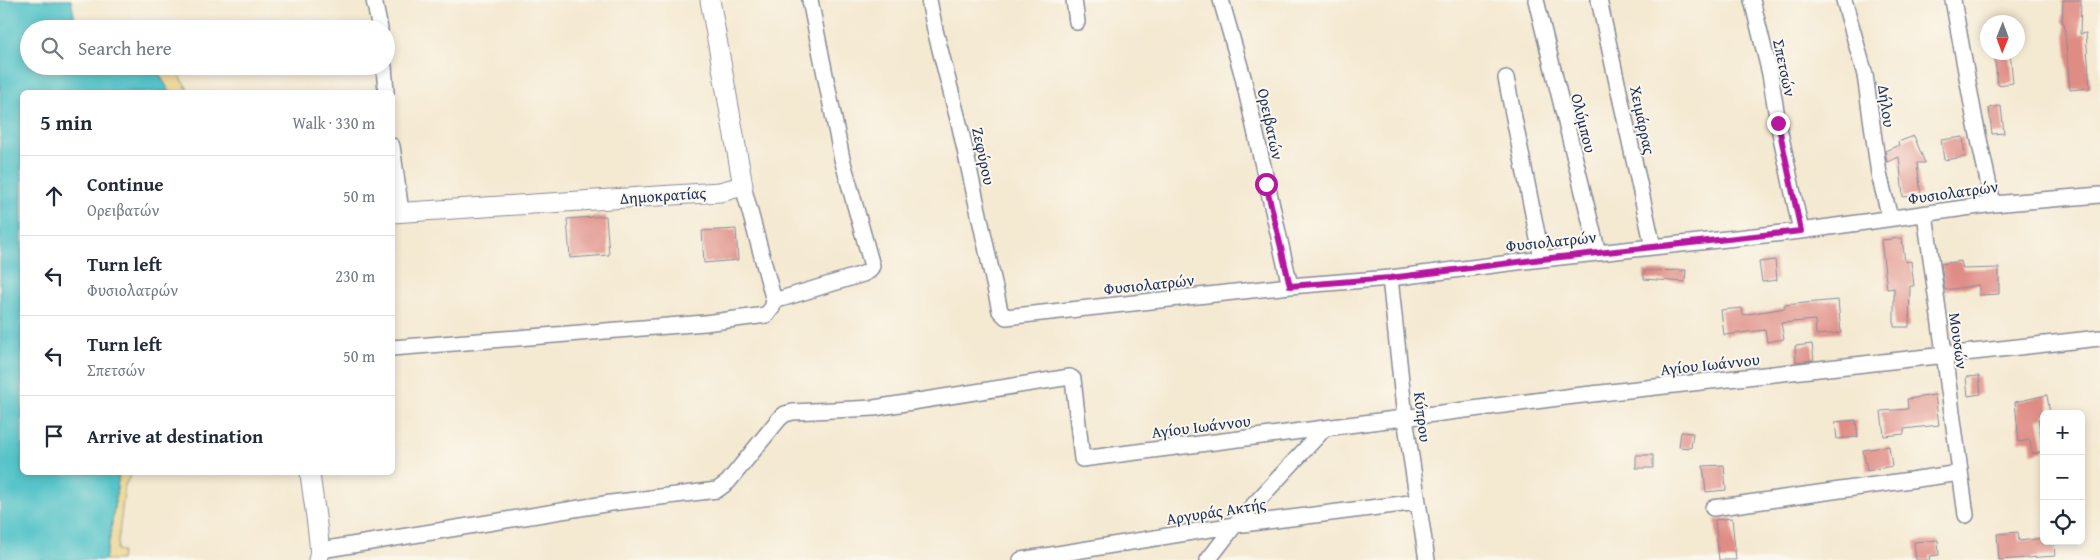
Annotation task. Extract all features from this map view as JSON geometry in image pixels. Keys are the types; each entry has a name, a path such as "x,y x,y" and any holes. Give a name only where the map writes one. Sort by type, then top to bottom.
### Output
{"street":[{"path":"374,0 378,20"},
{"path":"395,348 705,323 766,314 772,308 774,301 744,186 710,0"},
{"path":"774,301 863,274 872,266 842,159 810,0"},
{"name":"Ζεφύρου","path":"930,0 935,30 960,127 1000,311 1006,318"},
{"path":"1074,0 1077,22"},
{"name":"Ορειβατών","path":"1220,0 1242,77 1290,286"},
{"name":"Ολύμπου","path":"1536,0 1598,253"},
{"name":"Χειμάρρας","path":"1600,0 1653,247"},
{"name":"Σπετσών","path":"1752,0 1770,74 1778,123 1801,231"},
{"name":"Δήλου","path":"1844,0 1865,75 1879,174 1890,218"},
{"path":"1953,0 1975,121 1994,204"},
{"path":"385,75 386,90"},
{"path":"1506,78 1542,259"},
{"name":"Δημοκρατίας","path":"396,213 720,192 744,186"},
{"name":"Φυσιολατρών","path":"1006,318 1290,286 1390,278 1542,259 1801,231 1994,204 2100,195"},
{"path":"395,196 396,213"},
{"name":"Μουσών","path":"1925,214 1966,515"},
{"name":"Κύπρου","path":"1390,278 1405,418 1427,560"},
{"name":"Αγίου Ιωάννου","path":"320,555 611,503 717,490 728,482 785,414 804,410 874,408 1070,377 1073,379 1082,459 1574,396 2100,338"},
{"path":"1208,560 1235,525 1325,428"},
{"path":"1713,508 1960,473"},
{"path":"310,475 320,555"},
{"name":"Αργυράς Ακτής","path":"1021,560 1235,525 1418,502"}],"sand":[{"path":"160,75 178,75 188,90 169,90"},
{"path":"119,475 131,475 125,485 117,550 122,551 121,560 105,560"}],"water":[{"path":"0,0 71,0 75,20 20,20 20,75 160,75 169,90 20,90 20,475 119,475 105,560 0,560"}],"building":[{"path":"2063,0 2081,0 2080,34 2086,33 2090,88 2070,90 2064,23 2062,23"},
{"path":"1995,60 2011,60 2013,83 1998,85"},
{"path":"2001,106 2004,133 1992,134 1989,108"},
{"path":"1914,136 1925,163 1917,163 1921,195 1903,197 1899,157 1887,162 1885,151 1899,145 1898,142"},
{"path":"1963,137 1965,157 1944,160 1941,140"},
{"path":"606,216 609,255 570,258 567,219"},
{"path":"736,229 738,260 704,263 702,231"},
{"path":"1902,238 1905,262 1911,261 1914,286 1910,286 1909,327 1894,327 1894,288 1887,289 1881,240"},
{"path":"1775,260 1777,280 1762,282 1759,262"},
{"path":"1961,261 1963,269 1999,268 1999,294 1979,295 1979,285 1945,290 1941,264"},
{"path":"1686,270 1685,282 1644,279 1644,271"},
{"path":"1838,300 1841,333 1816,335 1815,320 1781,323 1784,339 1767,342 1765,330 1724,335 1721,310 1742,308 1743,315 1785,308 1784,305"},
{"path":"1812,344 1814,360 1796,362 1795,346"},
{"path":"1979,376 1981,394 1968,396 1966,377"},
{"path":"1935,395 1939,425 1904,429 1904,434 1884,436 1881,411 1908,409 1907,399"},
{"path":"2047,395 2049,410 2040,410 2040,419 2038,419 2040,452 2032,454 2030,440 2019,442 2015,402"},
{"path":"1856,420 1858,437 1837,439 1835,422"},
{"path":"1681,432 1693,433 1691,448 1679,447"},
{"path":"1889,446 1892,466 1867,471 1863,450"},
{"path":"1636,455 1653,455 1653,468 1636,468"},
{"path":"1724,465 1726,490 1706,492 1703,466"},
{"path":"1732,518 1736,560 1719,560 1715,520"},
{"path":"2018,532 2019,541 2040,538 2040,545 2054,545 2055,556 1999,560 1997,534"},
{"path":"1938,540 1939,555 1929,556 1930,560 1916,560 1914,542"}],"route":[{"path":"1266,184 1290,286 1390,278 1542,259 1801,231 1778,123"}]}
